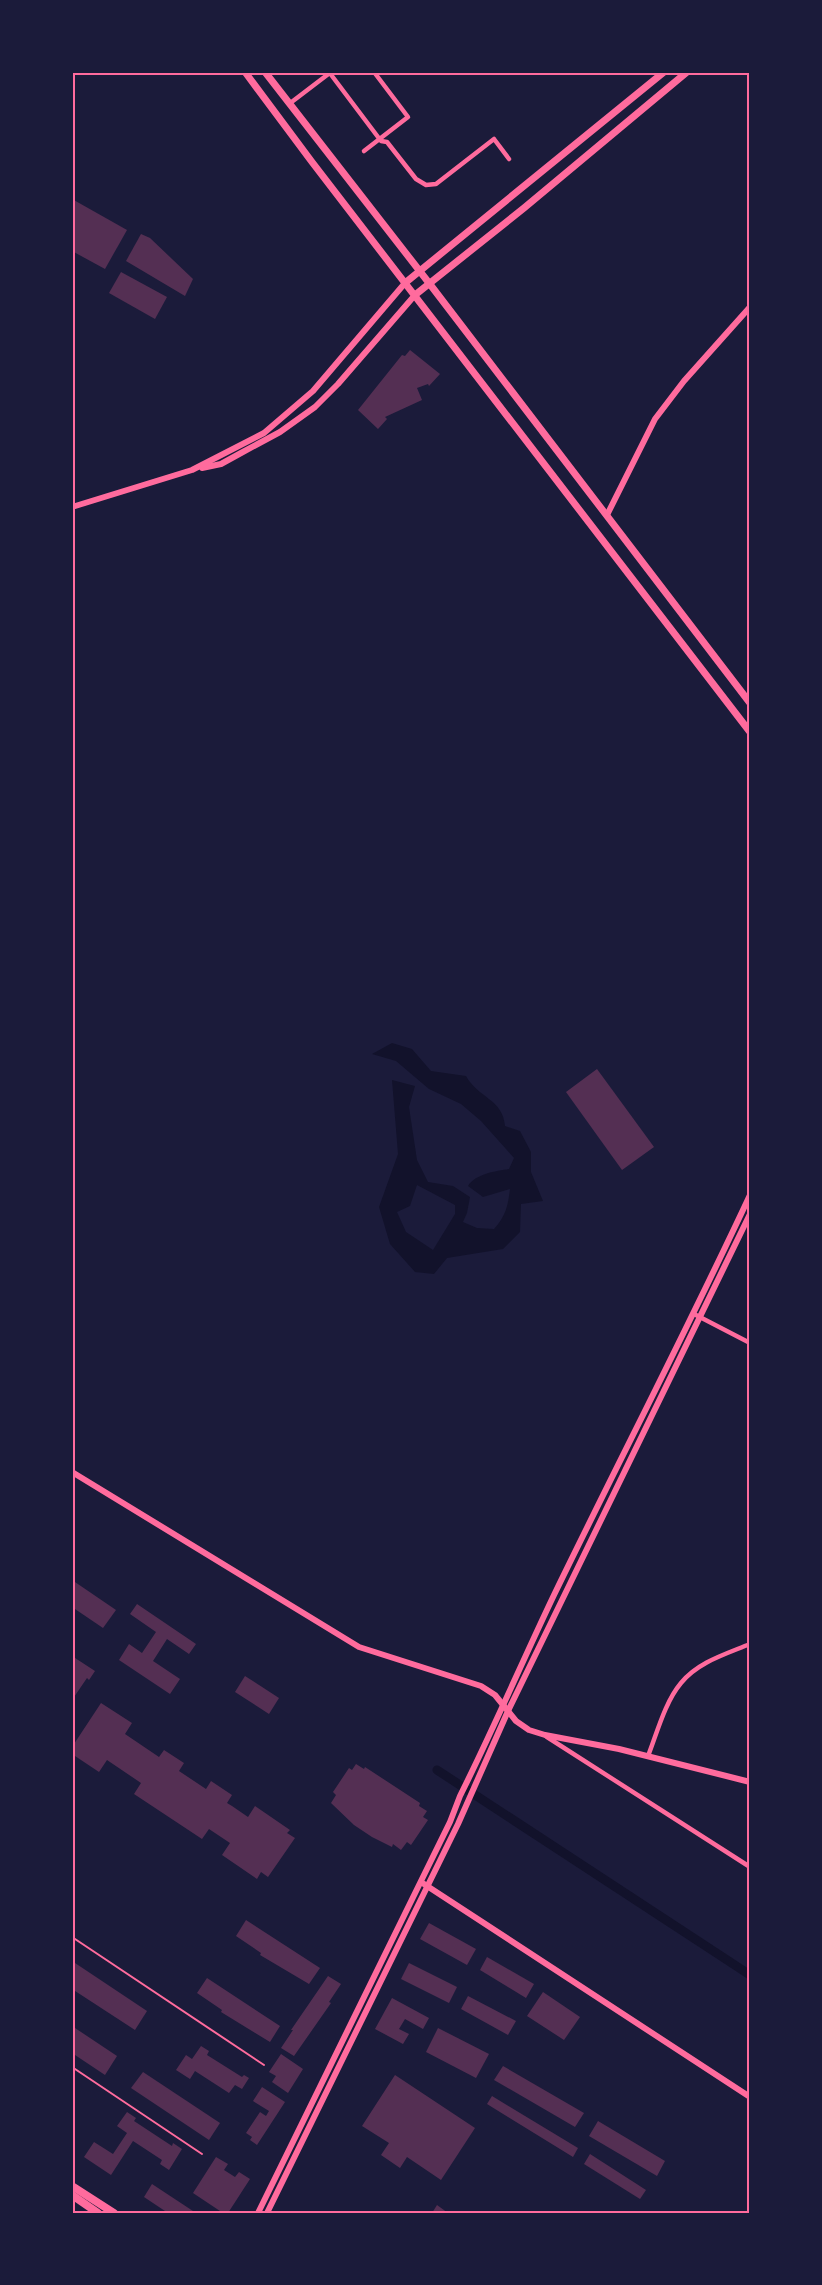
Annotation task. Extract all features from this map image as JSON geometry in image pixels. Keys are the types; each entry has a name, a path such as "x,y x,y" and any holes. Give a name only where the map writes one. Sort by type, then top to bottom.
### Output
{"main road":[{"path":"245,72 750,732"},
{"path":"265,72 750,703"},
{"path":"405,283 664,72"},
{"path":"415,295 524,208 687,72"},
{"path":"72,2186 114,2213"},
{"path":"72,2195 98,2213"}],"street":[{"path":"288,104 330,72 380,139 387,142 416,179 426,185 436,183 494,139 509,159"},
{"path":"364,151 408,117 374,72"},
{"path":"192,470 264,433 299,405 405,283"},
{"path":"72,507 192,470 221,464 280,432 315,408 415,295"},
{"path":"607,515 655,419 684,381 750,307"},
{"path":"267,2213 423,1884 503,1704 662,1374 698,1316 750,1195"},
{"path":"258,2213 423,1884 458,1824 466,1801 508,1712 698,1316 750,1214"},
{"path":"698,1316 750,1343"},
{"path":"72,1472 359,1647 482,1686 495,1695 523,1727 545,1735 648,1756 750,1782"},
{"path":"648,1756 672,1695 681,1682 700,1666 750,1644"},
{"path":"545,1735 750,1867"},
{"path":"423,1884 750,2097"}],"lane":[{"path":"72,1937 264,2065"},
{"path":"72,2067 202,2154"}],"shaded area":[{"path":"392,1043 412,1049 431,1071 466,1076 500,1110 505,1126 520,1131 531,1152 531,1172 543,1201 521,1204 520,1232 503,1249 447,1258 434,1274 415,1272 390,1244 379,1207 398,1154 392,1080 415,1086 409,1107 417,1160 428,1182 453,1186 470,1197 463,1222 477,1228 494,1229 498,1224 506,1210 510,1189 483,1197 468,1186 481,1176 509,1169 514,1158 481,1121 461,1104 429,1089 396,1061 372,1054","holes":["417,1185 455,1205 455,1214 433,1250 406,1232 397,1212 410,1206"]}],"building":[{"path":"72,199 127,230 105,269 72,251"},
{"path":"141,234 150,238 193,279 185,296 126,261"},
{"path":"121,272 167,297 155,319 109,293"},
{"path":"410,350 440,374 429,386 428,384 417,388 422,400 385,417 387,419 378,429 358,410 402,355 405,356"},
{"path":"597,1069 654,1147 622,1170 566,1092"},
{"path":"72,1580 116,1610 103,1628 72,1607"},
{"path":"137,1604 196,1644 189,1654 167,1639 153,1661 180,1679 170,1694 119,1660 129,1644 142,1653 156,1632 130,1614"},
{"path":"72,1656 95,1671 89,1680 87,1678 72,1700"},
{"path":"245,1676 279,1698 269,1714 235,1692"},
{"path":"101,1703 132,1723 125,1734 159,1757 164,1750 184,1763 179,1771 206,1789 211,1781 232,1795 227,1803 248,1817 255,1806 290,1830 287,1833 295,1838 268,1877 261,1872 257,1879 222,1855 230,1843 209,1829 202,1839 134,1794 141,1783 107,1760 99,1772 72,1754 72,1747"},
{"path":"356,1764 364,1769 365,1767 420,1803 419,1806 427,1811 423,1817 428,1820 411,1845 407,1842 401,1850 393,1844 392,1847 372,1837 354,1825 331,1803 336,1795 333,1792 349,1768 352,1770"},
{"path":"246,1920 320,1968 309,1984 260,1955 261,1953 236,1936"},
{"path":"429,1923 476,1949 467,1965 420,1939"},
{"path":"487,1957 534,1984 526,1998 480,1970"},
{"path":"72,1961 147,2011 135,2030 72,1989"},
{"path":"409,1963 457,1987 449,2003 401,1979"},
{"path":"328,1976 341,1984 329,2002 331,2003 294,2056 281,2048"},
{"path":"207,1978 280,2026 270,2042 221,2012 222,2010 197,1993"},
{"path":"543,1992 580,2017 564,2040 527,2016"},
{"path":"468,1996 516,2021 508,2035 461,2009"},
{"path":"392,1998 429,2018 423,2029 405,2019 399,2029 409,2034 403,2044 375,2029"},
{"path":"72,2026 117,2056 105,2075 72,2053"},
{"path":"438,2028 489,2054 476,2078 426,2052"},
{"path":"201,2046 209,2051 207,2055 242,2077 244,2075 249,2078 242,2089 235,2085 229,2093 195,2071 190,2079 176,2070 186,2055 192,2059"},
{"path":"281,2054 303,2069 288,2093 272,2082 276,2076 269,2072"},
{"path":"503,2066 584,2113 575,2127 494,2080"},
{"path":"143,2072 220,2123 209,2140 131,2088"},
{"path":"395,2075 475,2128 441,2180 407,2157 400,2168 381,2155 389,2143 362,2126"},
{"path":"262,2087 285,2102 257,2145 246,2133 260,2112 266,2116 269,2111 253,2101"},
{"path":"492,2096 578,2148 573,2157 487,2104"},
{"path":"127,2112 136,2118 134,2121 172,2146 173,2143 182,2149 169,2170 160,2164 162,2160 133,2141 111,2175 84,2157 94,2142 113,2154 127,2133 117,2126"},
{"path":"598,2121 665,2161 657,2176 589,2136"},
{"path":"590,2154 646,2190 640,2199 584,2164"},
{"path":"216,2157 228,2164 224,2170 235,2177 239,2172 250,2179 228,2213 223,2213 193,2193"},
{"path":"152,2184 196,2213 168,2213 144,2197"},
{"path":"437,2205 448,2213 432,2213"}],"waterway":[{"path":"437,1770 750,1975"}]}
